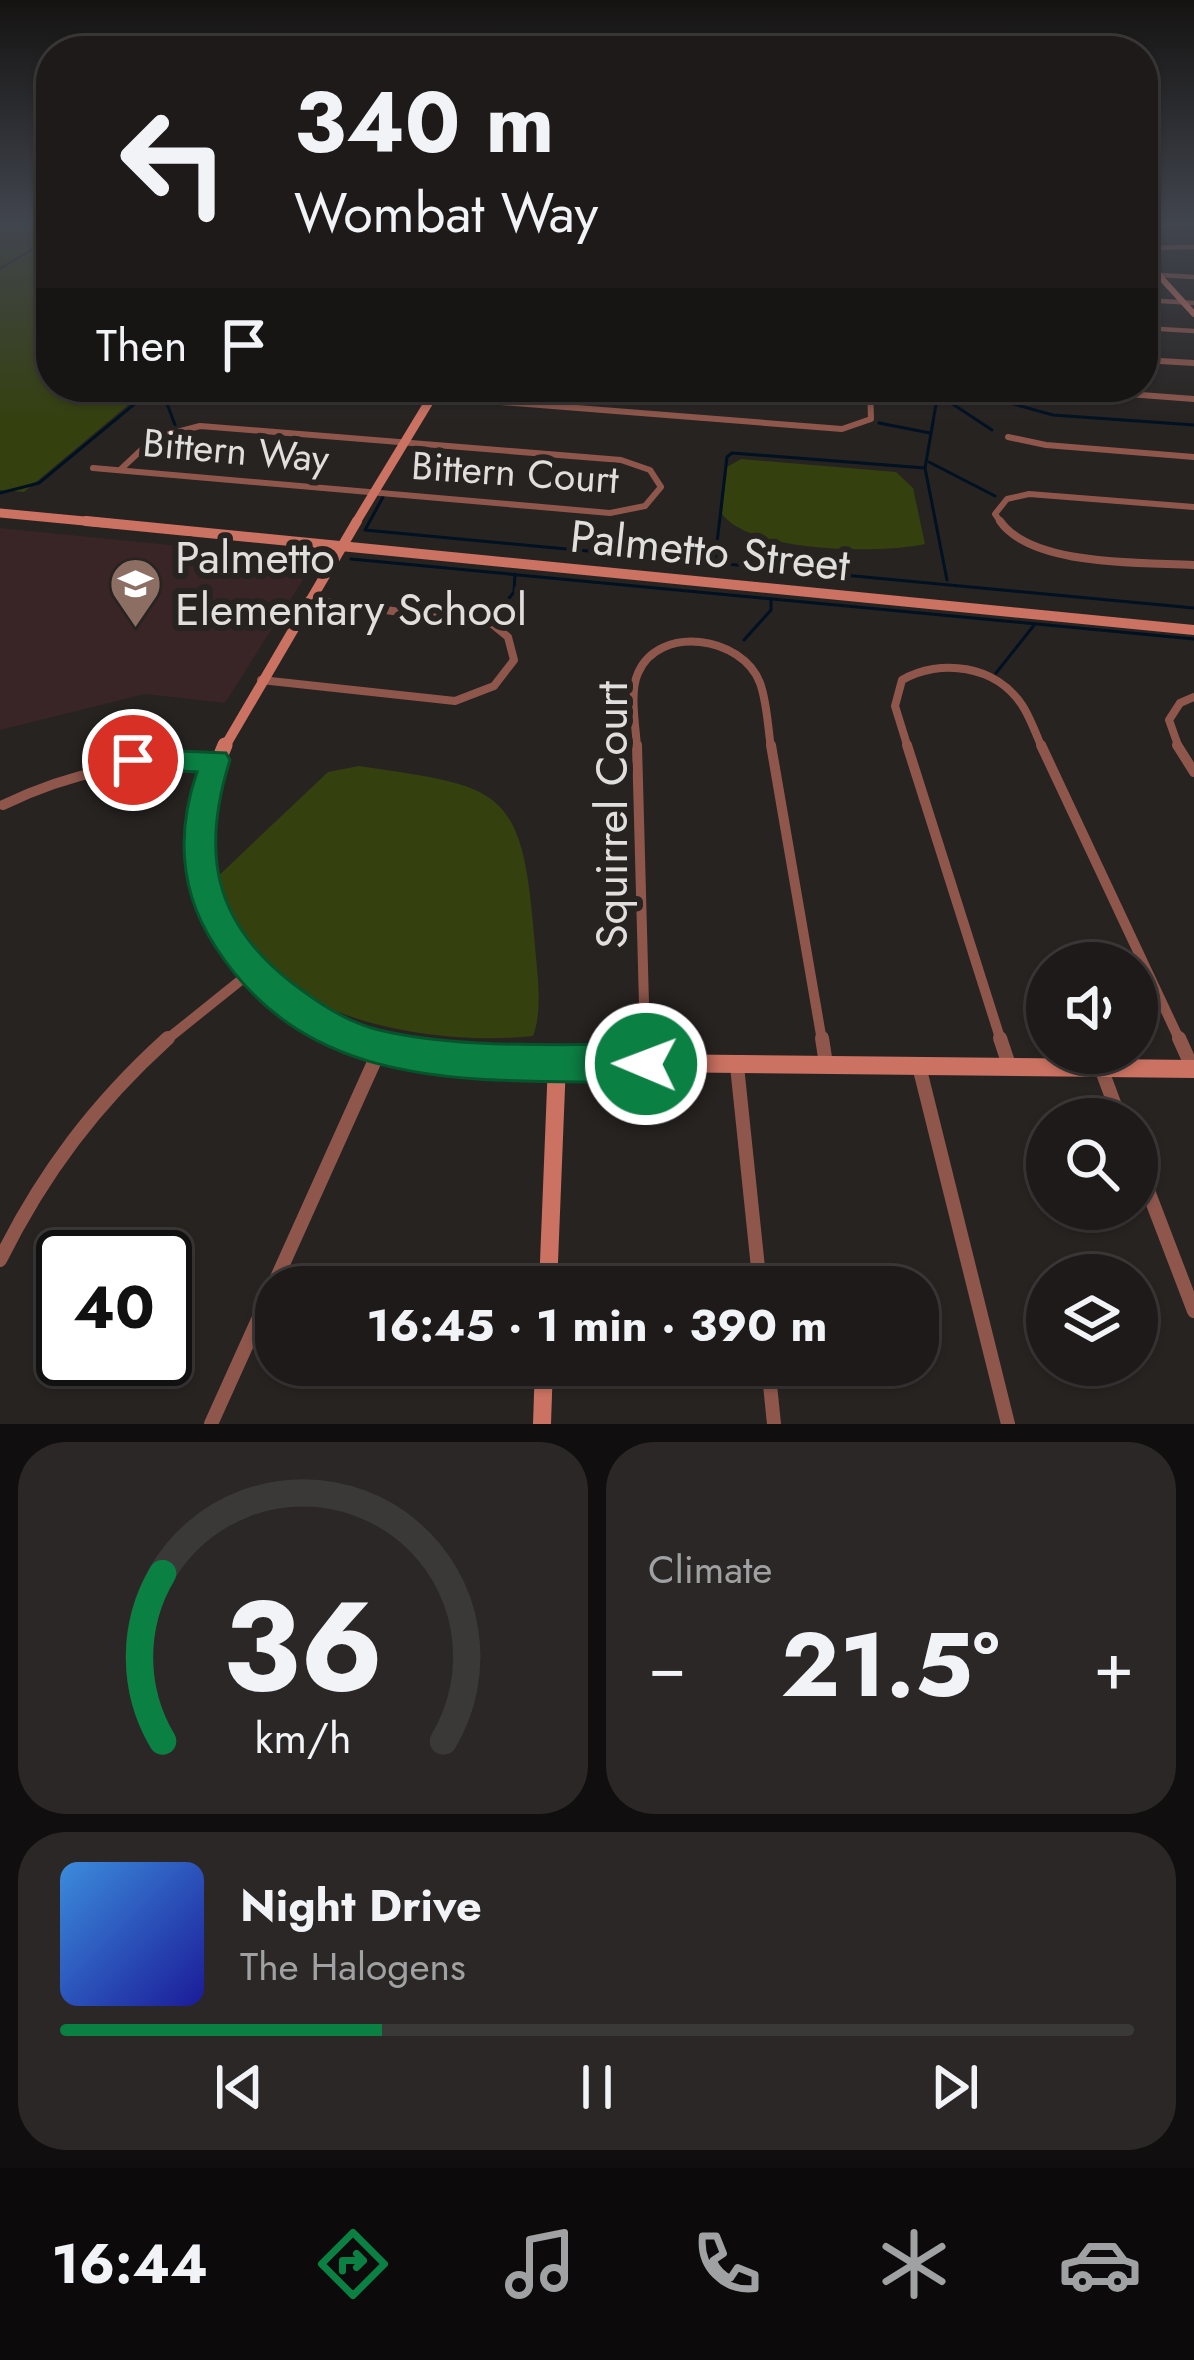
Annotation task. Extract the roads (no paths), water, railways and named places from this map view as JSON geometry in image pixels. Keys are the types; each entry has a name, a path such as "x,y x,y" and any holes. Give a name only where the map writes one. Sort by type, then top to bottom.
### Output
{"street":[{"path":"1158,300 1189,302 1194,314"},
{"path":"1158,329 1194,331"},
{"path":"1158,361 1194,363"},
{"path":"1158,397 1194,400"},
{"path":"428,402 215,760 199,819 201,875 220,930 251,972 307,1017 380,1049 463,1061 1026,1067"},
{"path":"471,402 842,429 871,419 870,402"},
{"path":"120,470 149,441 188,427 404,442"},
{"path":"1008,437 1046,445 1194,457"},
{"name":"Bittern Court","path":"374,493 617,513 645,506 661,488 654,473 628,461 404,442"},
{"name":"Bittern Way","path":"93,468 374,493"},
{"path":"1194,507 1029,494 1007,499 995,514 1013,538 1047,551 1194,565"},
{"name":"Palmetto Street","path":"0,513 1194,630"},
{"path":"261,680 455,701 494,686 514,660 508,637 486,621 309,600"},
{"name":"Squirrel Court","path":"646,1064 635,678 640,665 658,650 693,641 736,653 760,683 826,1064"},
{"path":"1010,1067 895,706 902,680 931,667 980,674 1021,703 1193,1069 1158,1069"},
{"path":"1194,697 1180,703 1169,720 1172,735 1194,772"},
{"path":"3,806 65,776 111,764 215,760"},
{"path":"0,1261 43,1174 95,1107 150,1052 251,972"},
{"path":"212,1424 380,1049"},
{"path":"549,1266 557,1063"},
{"path":"737,1065 758,1266"},
{"path":"919,1066 1008,1424"},
{"path":"1158,1217 1194,1312"},
{"path":"542,1424 543,1386"},
{"path":"770,1386 774,1424"}],"waterway":[{"path":"0,493 39,483 137,402"},
{"path":"166,402 175,425"},
{"path":"925,468 936,402"},
{"path":"950,402 992,430"},
{"path":"1006,402 1053,415 1194,425"},
{"path":"879,423 930,433"},
{"path":"715,560 727,457 732,453 925,468"},
{"path":"929,462 995,496"},
{"path":"925,468 947,580"},
{"path":"383,497 365,530 1194,608"},
{"path":"351,559 515,575"},
{"path":"494,617 514,592 515,575"},
{"path":"515,575 1194,639"},
{"path":"744,640 771,610 771,599"},
{"path":"996,673 1035,624"}],"place":[{"name":"Palmetto Elementary School","path":"136,629"}]}
